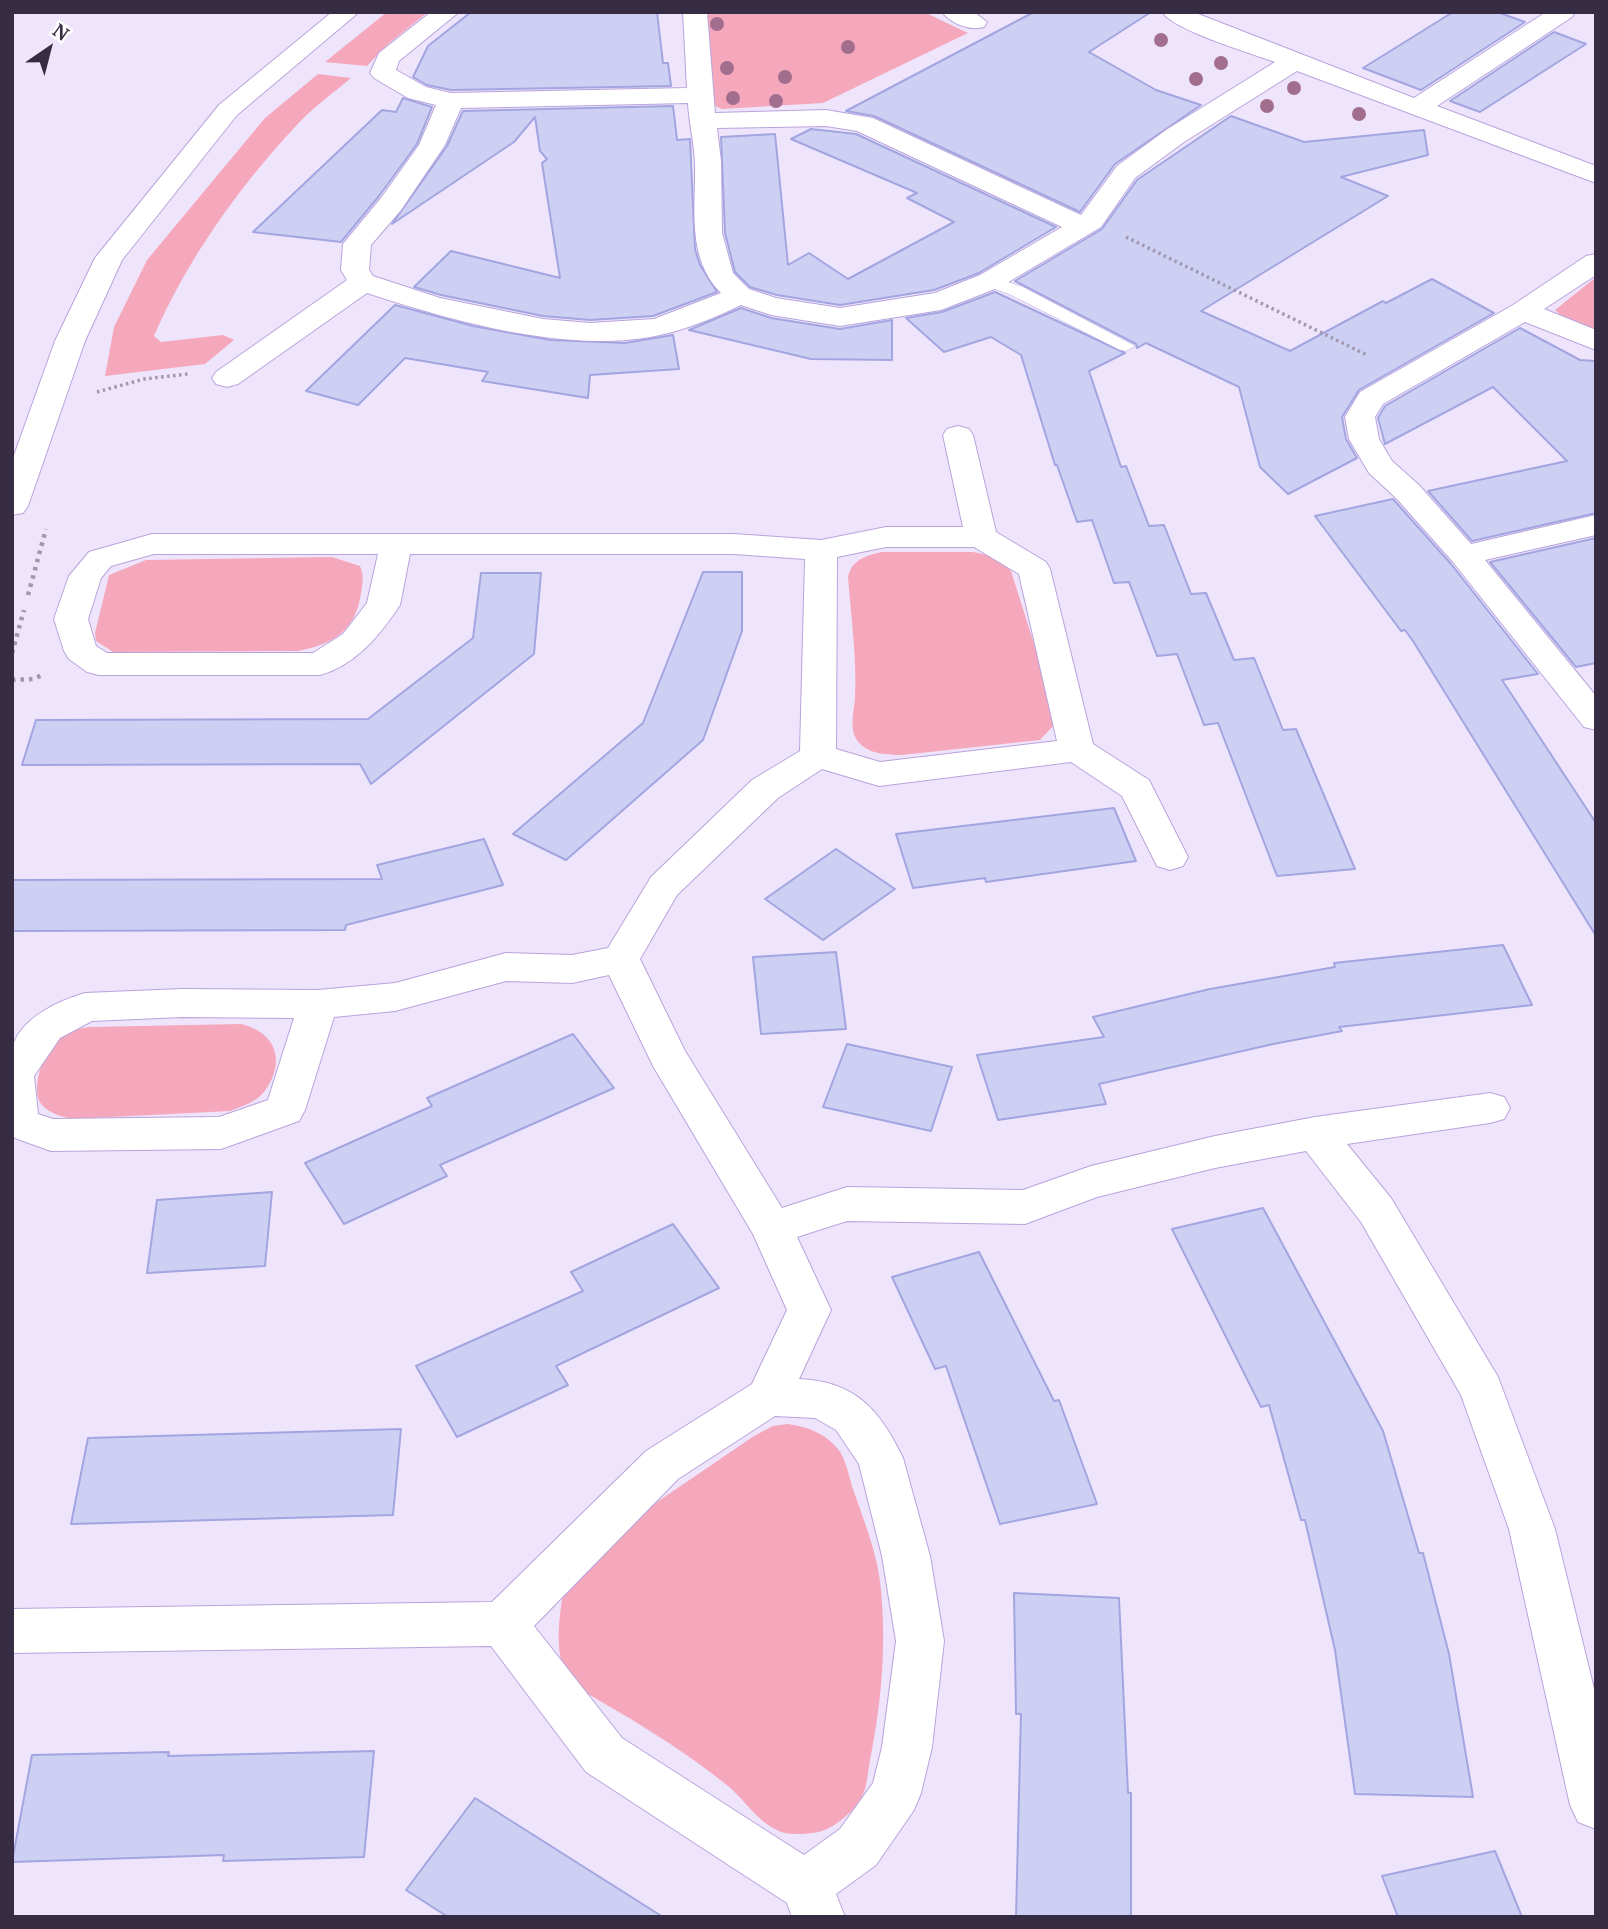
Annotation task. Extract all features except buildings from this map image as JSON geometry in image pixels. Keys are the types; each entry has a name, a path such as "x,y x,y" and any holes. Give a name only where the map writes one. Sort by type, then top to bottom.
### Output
{"street":[{"path":"12,506 70,341 108,258 228,110 347,12"},
{"path":"446,12 388,58 383,73 417,93 451,101 702,108 826,118 864,124 1087,223"},
{"path":"695,12 708,161 708,233 720,276 739,295 771,306 840,317 941,301 990,281 1087,223 1126,172 1175,135 1296,61"},
{"path":"1174,12 1196,24 1596,175"},
{"path":"1419,106 1563,12"},
{"path":"451,101 432,145 391,204 357,244 355,270 363,282 433,305 543,328 590,332 657,327 710,309 739,295"},
{"path":"1596,262 1523,311 1371,398 1360,417 1364,439 1380,466 1408,492 1464,555 1596,719"},
{"path":"227,378 363,282"},
{"path":"1523,311 1596,341"},
{"path":"958,435 981,537"},
{"path":"1464,555 1596,525"},
{"path":"396,545 383,605 355,641 320,664 99,664 81,651 71,620 85,576 100,559 152,544 734,544 821,550 886,537 981,537 1034,569 1077,750"},
{"path":"818,756 821,550"},
{"path":"318,1004 285,1110 221,1133 51,1135 18,1124 14,1074 46,1028 85,1007 182,1003 318,1004 395,996 506,967 572,969 621,959 664,886 765,789 818,756 879,775 1077,750 1136,789 1170,857"},
{"path":"12,1631 503,1623 662,1465 768,1397 809,1310 772,1228 667,1056 621,959"},
{"path":"772,1228 847,1204 1025,1207 1091,1182 1215,1152 1315,1133 1490,1108"},
{"path":"1315,1133 1376,1210 1482,1390 1532,1529 1596,1805"},
{"path":"503,1623 604,1755 812,1901 858,1847 897,1793 907,1747 920,1641 906,1556 880,1458 852,1416 821,1399 768,1397"}],"lane":[{"path":"990,281 1017,291 1126,346"}],"path":[{"path":"1087,223 1263,302 1410,377"},
{"path":"95,393 144,379 204,373 227,378"},
{"path":"12,653 48,525"}],"shaded area":[{"path":"387,12 428,12 387,45 367,66 325,62"},
{"path":"706,12 924,12 968,33 823,103 722,109 710,104"},
{"path":"318,74 351,78 301,120 234,200 182,280 154,336 161,342 223,335 234,340 205,364 105,376 114,327 147,260 265,118"},
{"path":"1596,277 1596,331 1569,323 1555,310"},
{"path":"882,552 973,552 994,558 1008,567 1055,710 1056,723 1040,740 902,755 877,753 861,745 855,736 853,725 855,668 848,577 856,562"},
{"path":"332,557 360,566 363,582 358,606 354,617 341,633 311,648 298,651 113,652 96,641 95,633 109,575 146,560"},
{"path":"241,1024 253,1028 270,1041 276,1059 275,1070 271,1081 257,1099 230,1111 72,1119 49,1111 38,1098 38,1080 43,1061 58,1039 73,1031 89,1027"},
{"path":"787,1424 822,1435 838,1449 843,1458 875,1558 880,1581 883,1626 880,1693 864,1793 845,1817 828,1829 804,1834 785,1833 768,1825 728,1786 691,1758 572,1685 559,1650 564,1587 635,1517 754,1436 773,1426"}]}
